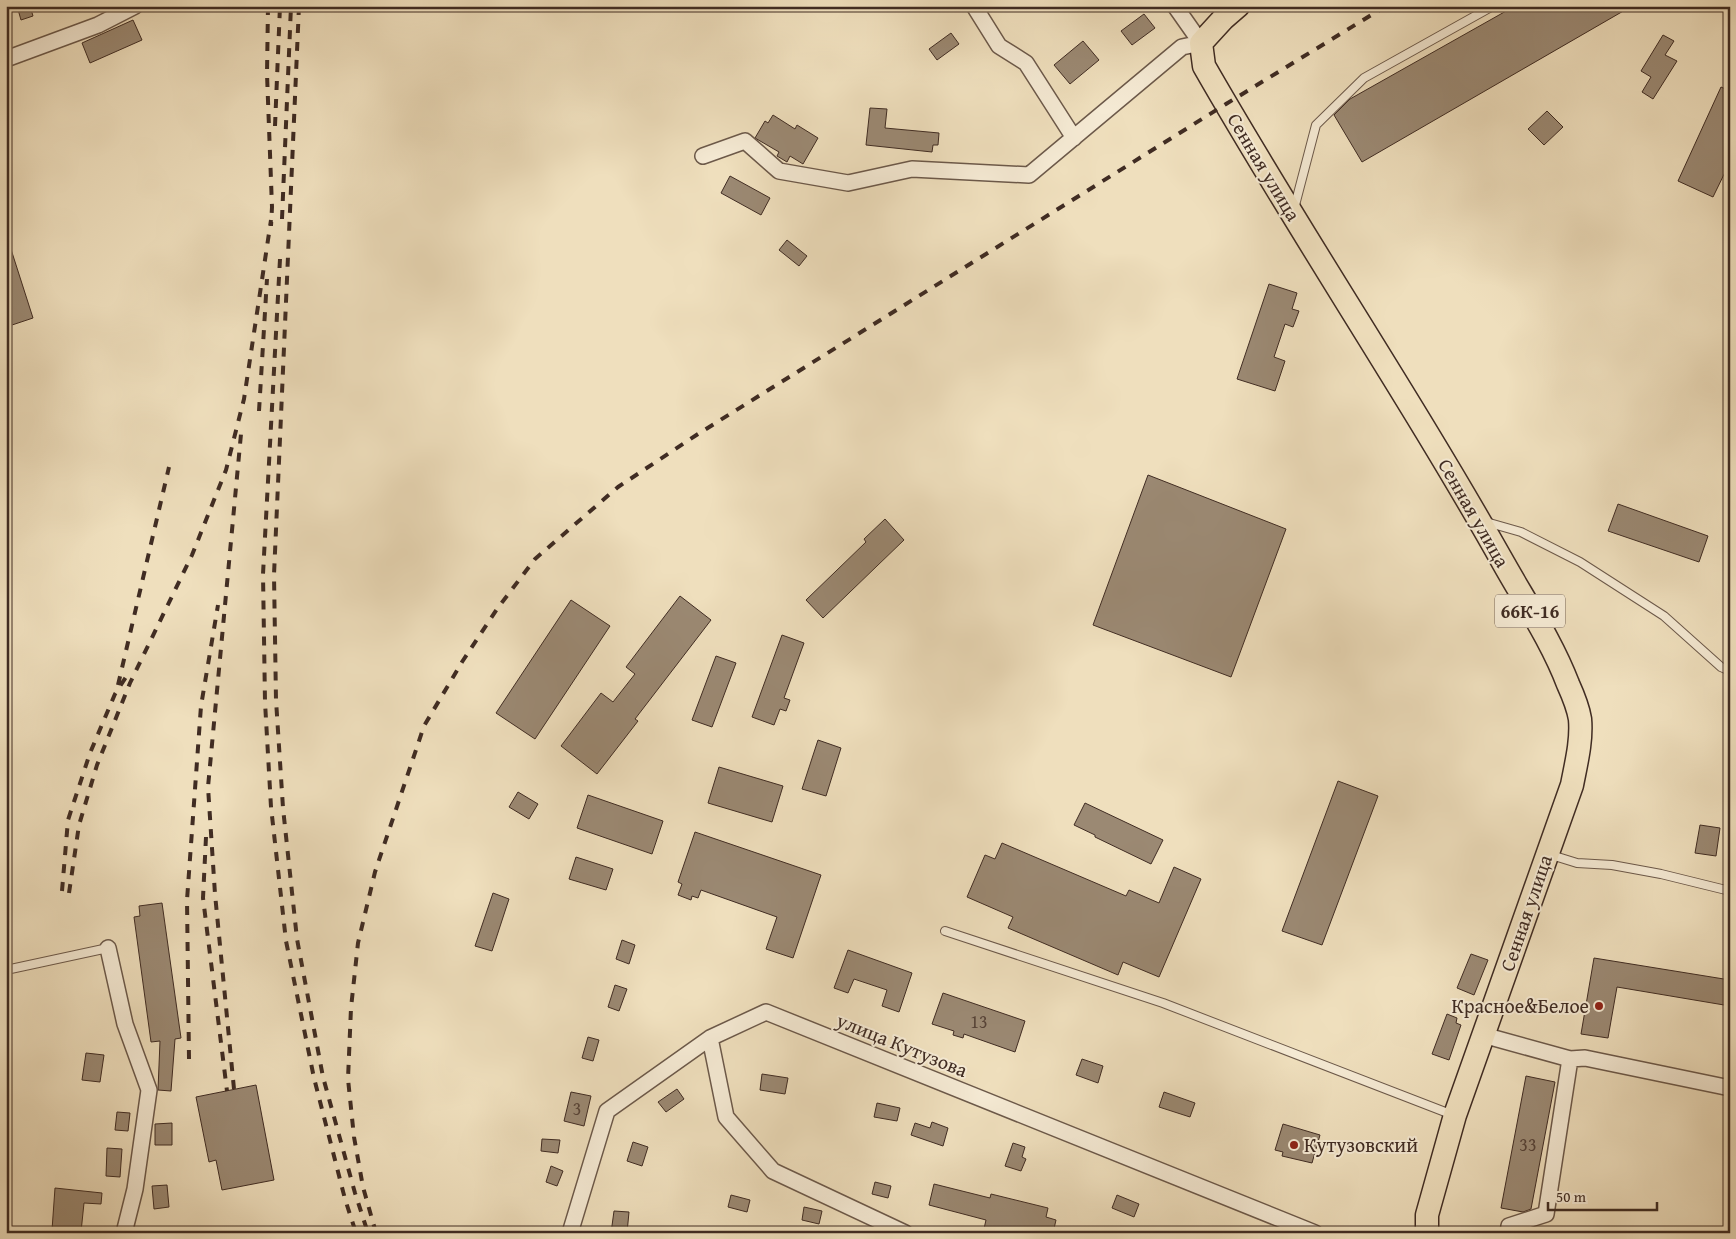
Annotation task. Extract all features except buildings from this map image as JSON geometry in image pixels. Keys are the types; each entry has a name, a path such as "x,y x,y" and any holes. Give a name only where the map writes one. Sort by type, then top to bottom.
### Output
{"main road":[{"path":"1201,43 1238,6"},
{"name":"Сенная улица","path":"1201,43 1204,66 1293,215 1403,391 1560,664 1580,719 1579,746 1572,785 1455,1115 1427,1215 1427,1233"}],"street":[{"path":"6,59 98,25 135,6"},
{"path":"974,6 1000,46 1026,63 1074,138"},
{"name":"Сенная улица","path":"1175,6 1201,43"},
{"path":"703,156 745,141 779,171 848,183 912,169 1029,175 1182,47 1201,43"},
{"path":"108,948 125,1024 149,1090 135,1189 124,1233"},
{"name":"улица Кутузова","path":"570,1233 607,1111 710,1038 766,1012 1314,1233"},
{"path":"1483,1035 1570,1059 1584,1058 1730,1088"},
{"path":"710,1038 726,1116 773,1172 905,1233"},
{"path":"1508,1233 1510,1226 1546,1214 1570,1059"}],"lane":[{"path":"1293,215 1316,125 1364,78 1493,6"},
{"path":"1478,520 1521,532 1580,562 1664,616 1721,667 1730,671"},
{"path":"1547,854 1577,863 1612,866 1661,874 1730,891"},
{"path":"945,931 1163,1003 1455,1115"},
{"path":"6,970 108,948"}],"railway":[{"path":"268,6 267,74 271,226"},
{"path":"275,126 280,6"},
{"path":"282,219 291,6"},
{"path":"299,6 274,575 276,700 283,808 297,939 323,1077 368,1233"},
{"path":"376,1233 363,1187 354,1137 348,1079 351,1008 358,943 375,872 424,726 462,662 497,609 535,559 618,487 698,434 1386,6"},
{"path":"69,893 79,825 97,765 130,683 192,555 226,470 244,399 271,220"},
{"path":"280,259 263,574 265,702 271,807 286,941 314,1078 345,1199 356,1233"},
{"path":"259,411 267,279"},
{"path":"234,1089 215,894 208,787 241,434"},
{"path":"118,685 169,467"},
{"path":"189,1059 187,900 201,706 218,605"},
{"path":"62,891 68,820 90,753 115,694 128,674"},
{"path":"206,837 203,898 227,1091"}],"place":[{"name":"Красное&Белое","path":"1599,1006"},
{"name":"Кутузовский","path":"1294,1145"}]}
